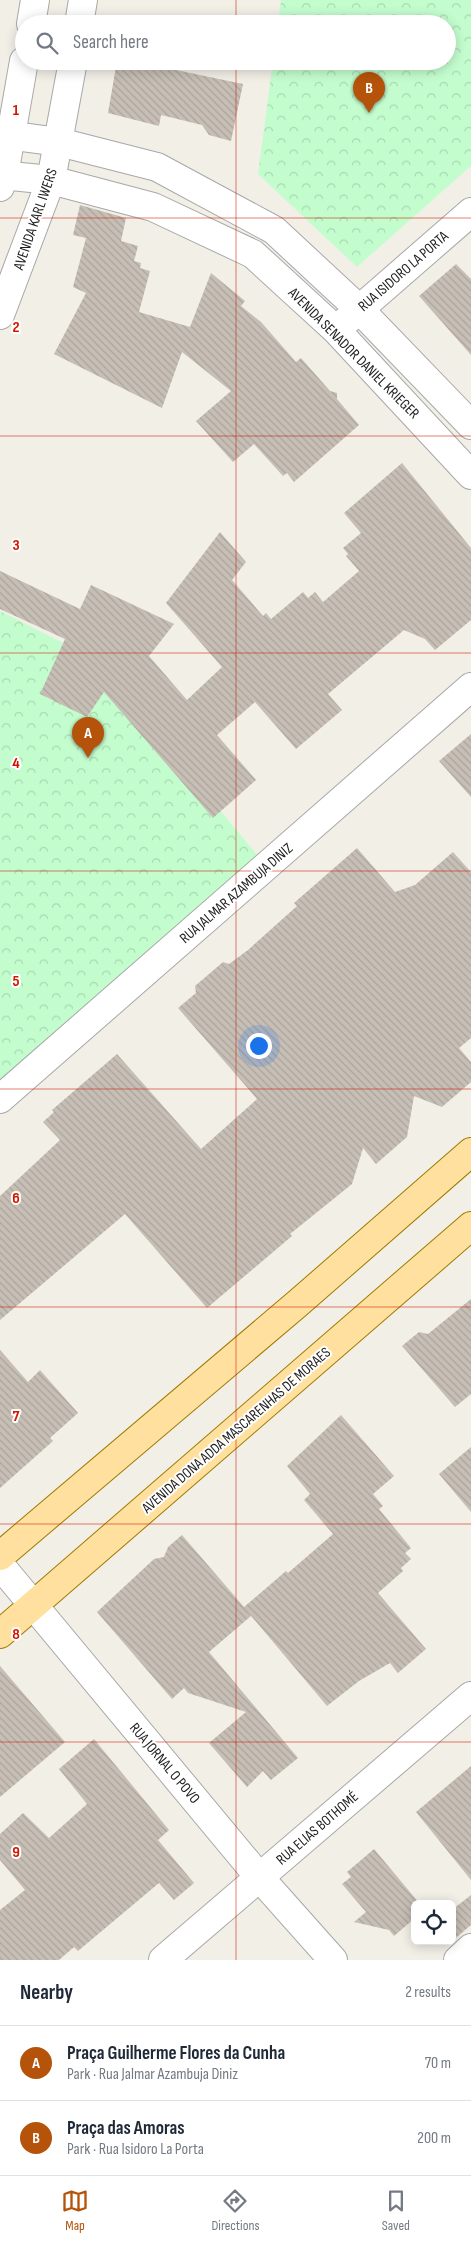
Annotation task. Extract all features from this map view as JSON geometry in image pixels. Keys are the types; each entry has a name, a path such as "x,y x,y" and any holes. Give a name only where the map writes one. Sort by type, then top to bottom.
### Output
{"main road":[{"path":"0,1556 297,1304 471,1152"},
{"name":"AVENIDA DONA ADDA MASCARENHAS DE MORAES","path":"0,1634 471,1226"}],"street":[{"path":"32,15 35,0"},
{"path":"80,15 83,0"},
{"path":"1,179 5,134 22,70"},
{"name":"AVENIDA KARL IWERS","path":"0,315 51,180 71,70"},
{"path":"5,134 59,142 157,167 274,230 360,309 471,425"},
{"name":"AVENIDA SENADOR DANIEL KRIEGER","path":"1,179 51,180 152,208 253,254 336,330 471,475"},
{"name":"RUA ISIDORO LA PORTA","path":"336,330 471,212"},
{"name":"RUA JALMAR AZAMBUJA DINIZ","path":"0,1099 471,687"},
{"name":"RUA JORNAL O POVO","path":"0,1565 260,1878 333,1960"},
{"name":"RUA ELIAS BOTHOMÉ","path":"163,1960 471,1696"},
{"path":"458,1960 471,1948"}],"green space":[{"path":"281,0 471,0 471,166 357,267 258,174 272,70 456,70 456,15 279,15"},
{"path":"0,611 97,660 257,855 0,1081"}],"building":[{"path":"115,70 176,70 243,84 231,141 209,135 202,125 161,115 159,126 108,113"},
{"path":"80,205 126,218 121,241 138,246 134,261 141,263 140,268 150,271 139,312 190,327 211,273 245,301 241,306 261,322 296,362 301,358 330,391 337,393 337,399 359,425 294,482 287,473 283,476 254,444 233,462 196,421 231,391 182,352 162,408 54,354 86,293 73,287 86,238 73,235"},
{"path":"456,264 471,279 471,355 419,296"},
{"path":"402,463 471,548 471,620 435,650 425,639 404,630 328,694 342,710 296,749 255,702 217,735 256,780 213,818 104,692 87,717 40,694 65,639 0,609 0,571 80,609 91,585 174,624 149,656 187,700 222,667 166,603 220,532 246,562 232,580 263,616 266,613 271,619 303,592 308,598 315,592 323,602 359,571 346,556 348,554 343,548 361,533 344,513"},
{"path":"471,734 471,797 439,761"},
{"path":"357,848 395,892 415,885 453,852 471,872 471,1038 459,1048 471,1062 471,1082 442,1107 414,1096 407,1137 376,1164 363,1148 352,1184 290,1234 292,1236 207,1308 125,1214 0,1320 0,1196 60,1140 43,1122 54,1112 52,1110 117,1054 201,1149 257,1099 178,1008 196,993 195,986 223,962 229,964 248,950 297,906 294,903"},
{"path":"471,1299 471,1394 455,1407 402,1346 419,1332 428,1334"},
{"path":"0,1350 28,1382 40,1370 78,1413 50,1438 53,1441 0,1488"},
{"path":"341,1415 394,1476 373,1494 383,1506 379,1509 411,1548 405,1553 411,1559 401,1568 403,1571 378,1593 426,1649 398,1673 390,1663 359,1681 327,1706 247,1611 251,1616 209,1652 298,1758 271,1780 263,1771 247,1787 209,1743 246,1712 188,1693 184,1688 172,1699 97,1612 154,1559 164,1557 168,1547 182,1535 244,1607 286,1571 288,1573 333,1534 304,1500 310,1494 287,1466"},
{"path":"471,1447 471,1512 439,1474"},
{"path":"0,1666 65,1742 0,1797"},
{"path":"94,1739 169,1830 158,1840 194,1883 174,1900 159,1883 78,1951 74,1947 59,1960 0,1960 0,1910 25,1890 0,1860 0,1834 23,1813 49,1838 87,1804 59,1769"},
{"path":"471,1766 471,1880 416,1812"},
{"path":"374,1849 417,1900 411,1900 411,1921 394,1936 389,1930 354,1922 366,1912 342,1884 351,1877 347,1872"},
{"path":"471,1895 471,1925 456,1938 456,1907"}],"place":[{"name":"Praça das Amoras","path":"369,113"},
{"name":"Praça Guilherme Flores da Cunha","path":"88,758"}]}
